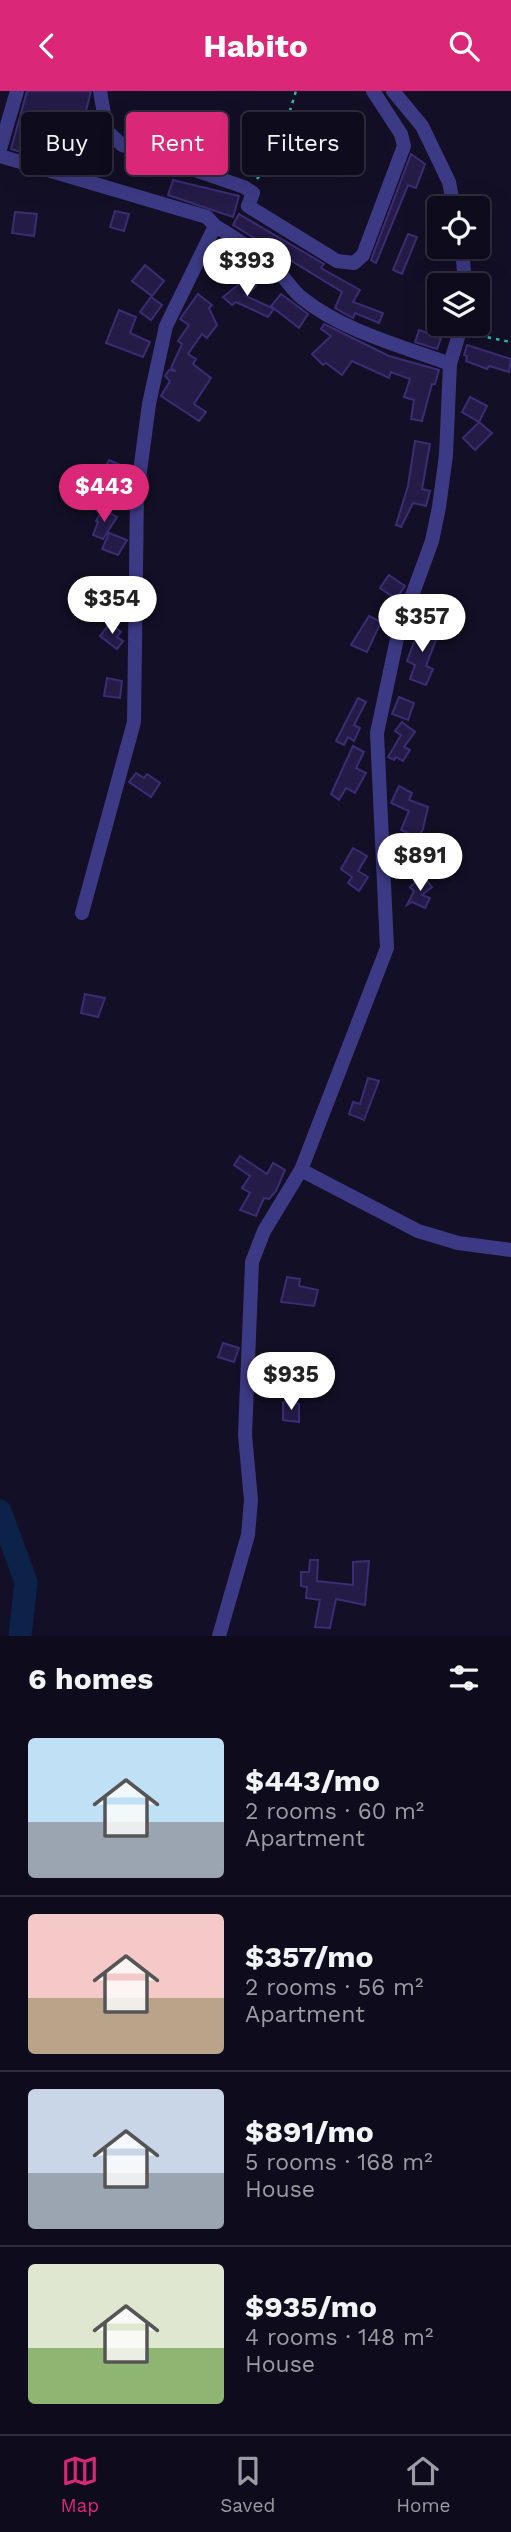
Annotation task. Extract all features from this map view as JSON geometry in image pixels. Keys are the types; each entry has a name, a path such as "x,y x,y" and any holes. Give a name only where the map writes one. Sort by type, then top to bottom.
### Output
{"street":[{"path":"0,149 17,91"},
{"path":"100,91 107,131 122,145 253,193 247,206 337,261 354,263 363,255 404,146 401,134 373,91"},
{"path":"393,91 422,126 449,182 452,196"},
{"path":"0,156 207,217 215,226 242,242 277,270 302,298 335,319 450,364"},
{"path":"82,913 134,722 137,493 149,404 166,326 215,226"},
{"path":"219,1636 248,1535 251,1500 246,1435 252,1262 264,1231 301,1170 387,948 377,733 398,634 432,541 446,455 450,364 459,336"},
{"path":"301,1170 418,1231 458,1243 511,1250"}],"path":[{"path":"253,193 258,173 277,153 296,91"},
{"path":"490,336 511,342"}],"building":[{"path":"27,91 91,91 86,112 21,112"},
{"path":"21,113 21,152 11,149"},
{"path":"411,154 425,164 416,188 408,185 376,263 371,260"},
{"path":"173,180 239,196 233,217 168,195"},
{"path":"115,211 129,214 124,231 110,227"},
{"path":"15,212 37,214 34,236 12,233"},
{"path":"239,214 324,264 321,268 360,290 353,302 383,313 379,323 355,313 353,318 335,308 342,292 233,225"},
{"path":"408,234 417,237 402,274 393,270"},
{"path":"145,265 164,281 152,296 132,281"},
{"path":"248,277 256,286 246,296 274,309 268,317 236,302 232,305 223,297"},
{"path":"198,294 212,305 209,308 217,325 207,338 202,334 188,354 196,359 193,364 211,378 194,404 206,412 199,421 161,396 170,381 165,376 169,370 176,371 171,368 182,344 178,341 189,325 180,319"},
{"path":"281,294 308,314 299,328 271,306"},
{"path":"151,297 162,305 151,320 140,312"},
{"path":"119,310 136,317 130,333 150,342 143,357 106,343"},
{"path":"324,324 389,356 439,370 435,384 432,384 422,421 411,419 414,400 404,397 410,379 391,372 389,378 352,361 342,375 326,363 323,365 312,354 331,336 321,329"},
{"path":"419,330 427,333 427,336 441,338 437,349 415,342"},
{"path":"467,345 511,359 509,372 489,366 487,369 466,361 467,356 464,355"},
{"path":"470,397 487,406 479,422 462,412"},
{"path":"479,422 492,433 475,450 463,438"},
{"path":"415,441 430,444 422,489 430,491 426,506 413,503 401,527 396,525 408,486"},
{"path":"109,460 125,467 119,482 102,475"},
{"path":"103,509 117,517 103,539 93,535 98,522 96,521"},
{"path":"109,533 127,540 118,555 102,549"},
{"path":"389,575 405,586 396,599 380,588"},
{"path":"369,616 381,622 367,652 351,645"},
{"path":"110,623 121,632 117,637 123,641 117,649 100,636"},
{"path":"420,625 439,632 426,666 433,669 426,685 410,679 415,665 407,661"},
{"path":"107,678 122,681 120,698 104,696"},
{"path":"399,697 414,703 408,720 392,714"},
{"path":"358,698 366,702 354,725 360,728 354,741 348,737 344,745 336,741"},
{"path":"402,722 415,732 404,747 410,750 403,761 388,757 401,735 395,731"},
{"path":"353,746 364,752 356,768 366,773 355,793 346,788 339,800 331,794"},
{"path":"136,773 144,778 147,774 160,783 151,797 129,782"},
{"path":"399,786 412,793 409,800 428,807 423,829 409,855 399,850 408,833 401,830 409,811 391,803"},
{"path":"353,848 367,856 358,871 368,877 359,891 348,883 352,877 341,869"},
{"path":"423,876 432,887 422,895 430,898 425,908 412,902 407,905 414,891 410,887"},
{"path":"85,994 105,998 98,1017 81,1013"},
{"path":"368,1078 379,1081 364,1120 349,1114 353,1102 360,1104"},
{"path":"240,1156 267,1174 273,1163 285,1170 276,1191 269,1199 264,1198 256,1216 240,1210 250,1193 242,1188 250,1176 234,1165"},
{"path":"287,1277 300,1279 299,1286 318,1290 314,1306 281,1302"},
{"path":"223,1343 239,1348 234,1362 218,1357"},
{"path":"283,1402 299,1404 299,1422 283,1420"},
{"path":"310,1560 318,1560 317,1581 353,1585 353,1562 369,1561 365,1605 336,1599 330,1628 315,1627 320,1600 306,1598 307,1587 301,1586 301,1572 309,1572"}],"waterway":[{"path":"0,1511 26,1582 20,1636"}]}
